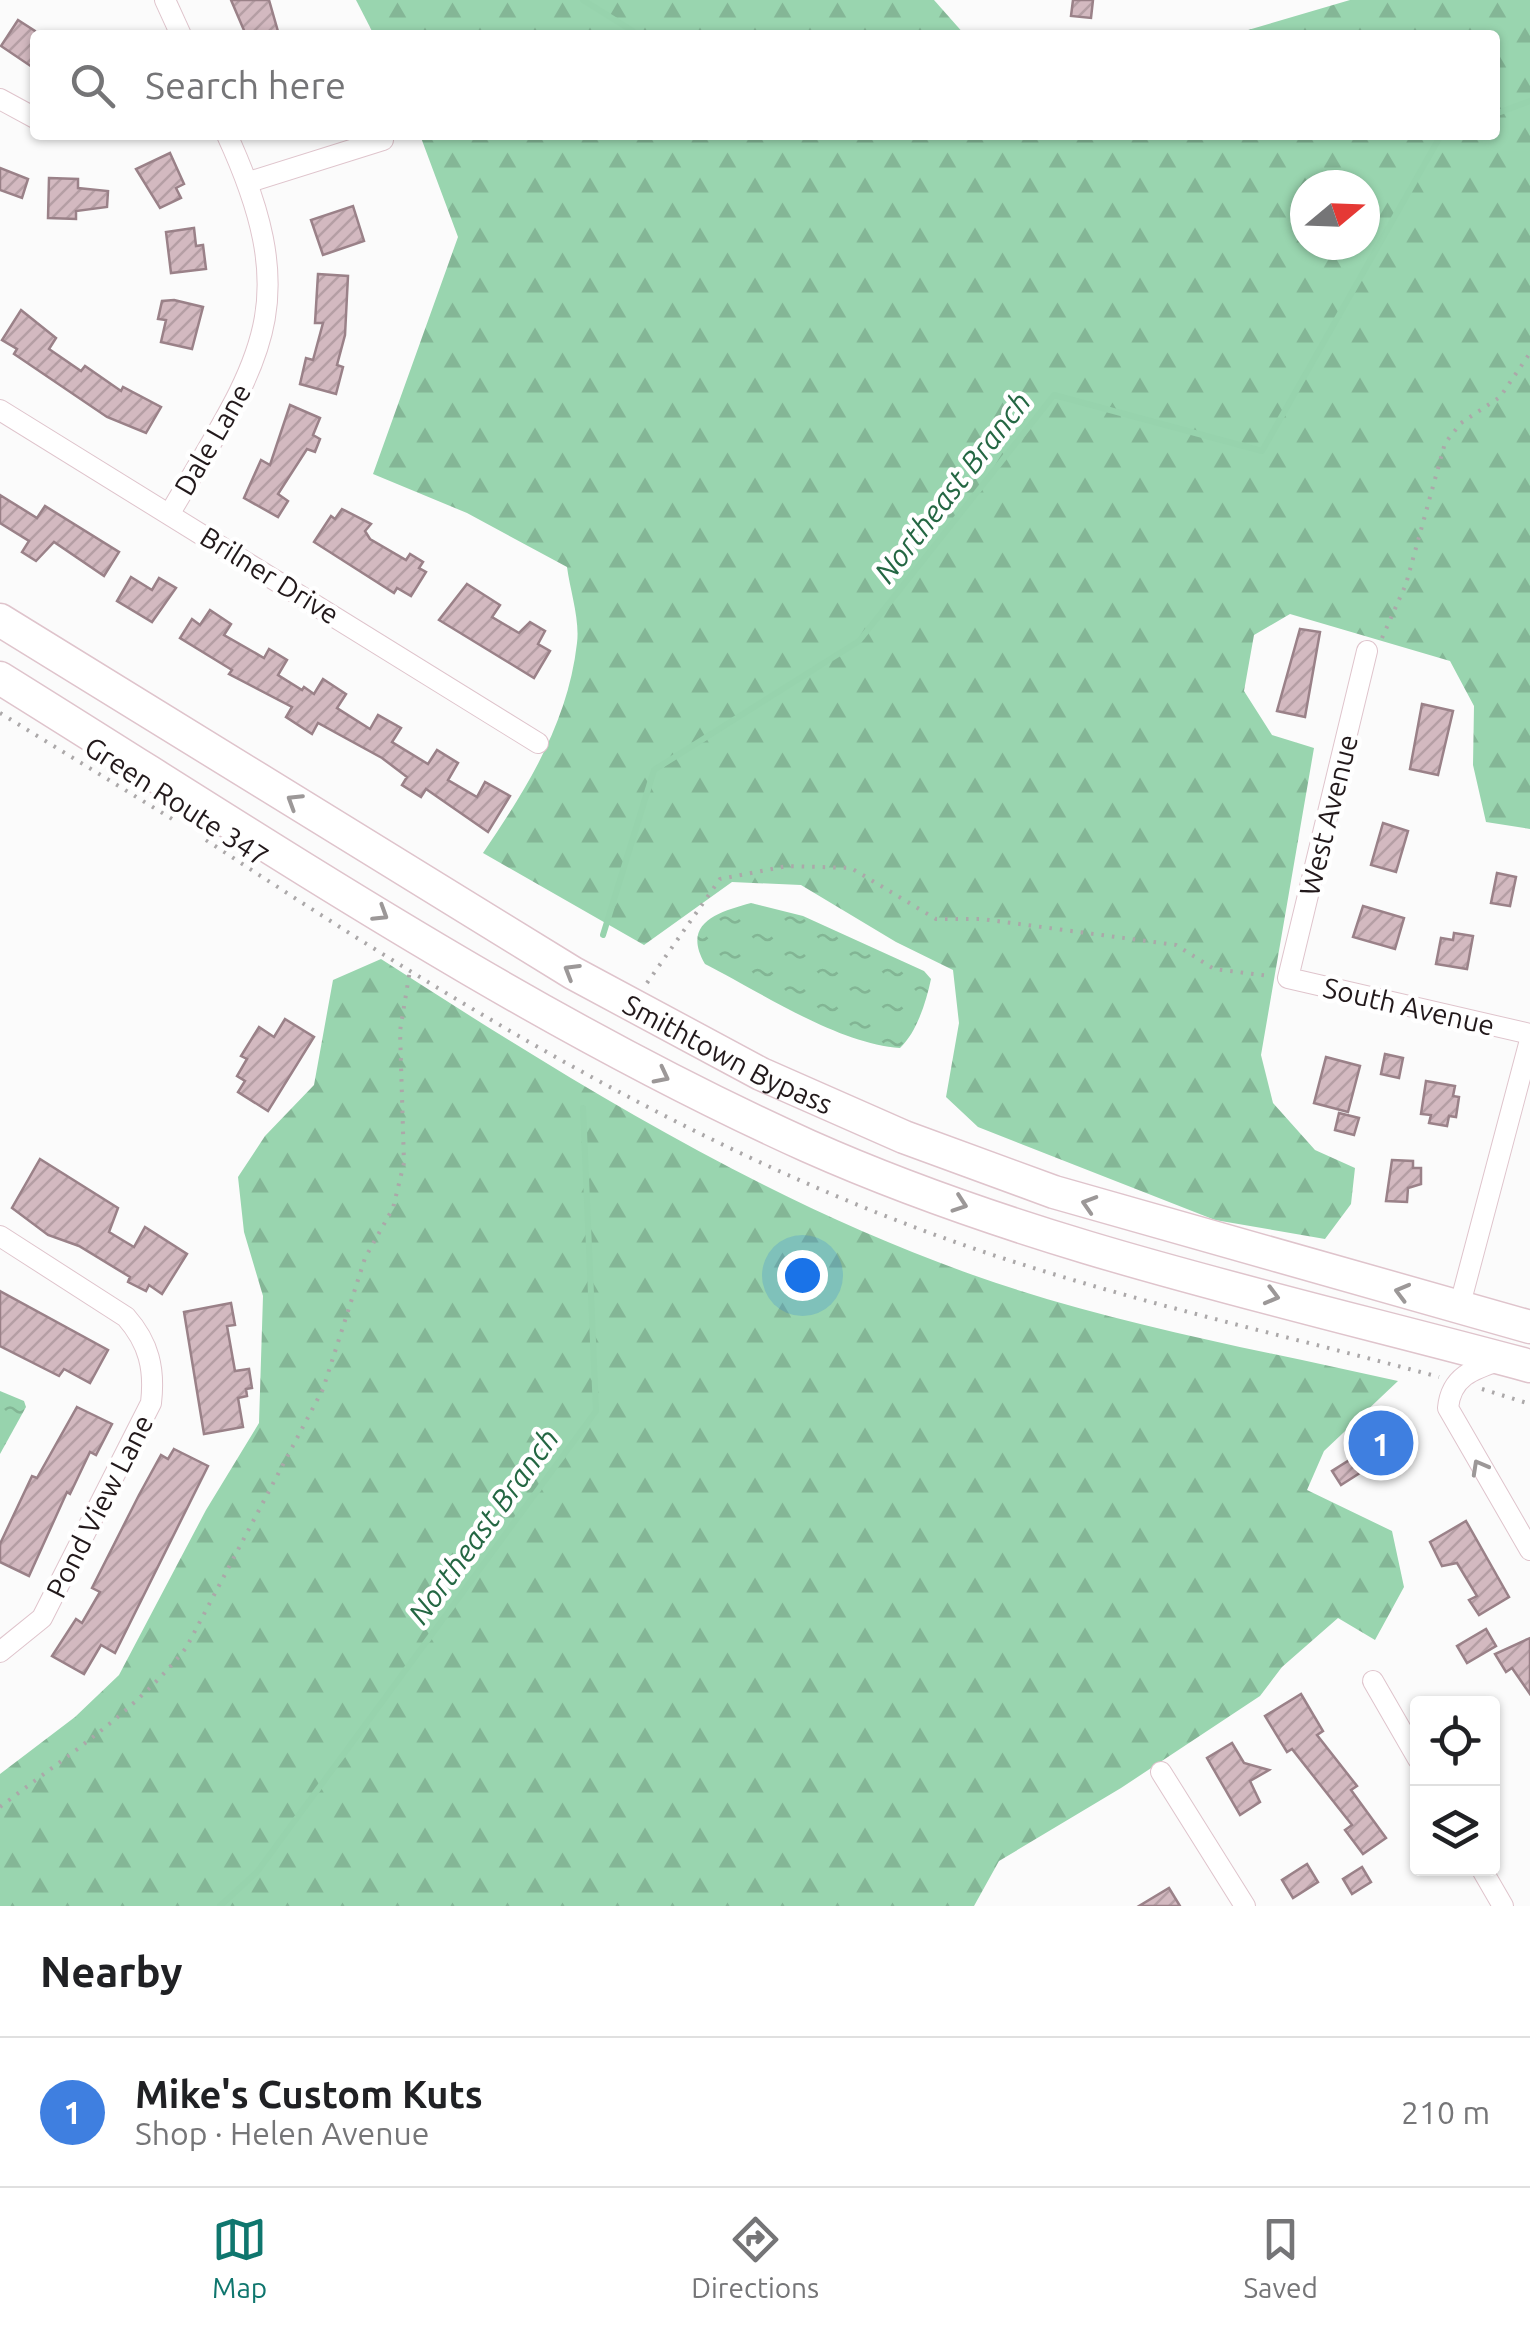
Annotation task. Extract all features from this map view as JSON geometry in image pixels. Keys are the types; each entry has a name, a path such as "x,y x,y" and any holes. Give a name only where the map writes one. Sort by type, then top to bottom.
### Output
{"highway":[{"name":"Smithtown Bypass","path":"0,620 573,972 761,1074 904,1137 1054,1192 1530,1327"},
{"name":"Smithtown Bypass","path":"0,678 588,1037 810,1146 1055,1236 1517,1362"}],"street":[{"path":"166,0 179,30"},
{"path":"0,99 30,115"},
{"name":"Dale Lane","path":"170,512 245,387 268,320 263,224 229,140"},
{"path":"248,182 383,140"},
{"name":"Brilner Drive","path":"0,410 538,743"},
{"name":"West Avenue","path":"1288,978 1368,651"},
{"name":"South Avenue","path":"1288,978 1530,1037"},
{"path":"1459,1308 1530,1037"},
{"name":"Pond View Lane","path":"0,1236 126,1317 141,1334 154,1379 146,1414 62,1584 42,1618 0,1652"},
{"path":"1517,1362 1462,1376 1451,1391 1448,1408 1530,1550"},
{"path":"1372,1682 1410,1746"},
{"path":"1162,1772 1246,1906"},
{"path":"1486,1876 1503,1906"}],"path":[{"path":"1368,651 1384,637 1406,584 1445,443 1461,423 1500,398 1530,353"},
{"name":"Green Route 347","path":"0,713 181,824"},
{"name":"Green Route 347","path":"197,834 333,923"},
{"path":"647,982 720,879 787,866 851,868 936,919 982,919 1176,945 1214,970 1288,978"},
{"path":"0,1808 79,1752 156,1685 186,1648 323,1389 366,1258 393,1208 404,1163 400,1031 410,970"},
{"path":"1476,1386 1530,1404"}],"green space":[{"path":"356,0 934,0 961,30 371,30"},
{"path":"1350,0 1530,0 1530,829 1486,822 1473,765 1474,706 1450,661 1290,614 1254,635 1244,691 1272,735 1314,748 1261,1055 1273,1103 1315,1150 1355,1168 1351,1204 1325,1239 1215,1220 978,1127 946,1097 959,1023 953,970 896,942 801,885 732,882 644,945 483,853 530,779 565,700 578,634 567,567 467,513 373,474 458,237 422,140 1500,140 1500,30 1248,30"},
{"path":"381,959 668,1134 742,1174 894,1245 1078,1308 1398,1381 1324,1451 1307,1490 1392,1531 1404,1587 1375,1640 1338,1618 1282,1667 1260,1696 1121,1788 999,1861 974,1906 0,1906 0,1774 75,1717 119,1675 206,1510 259,1423 263,1296 244,1232 238,1177 265,1136 314,1085 333,980"}],"water":[{"path":"751,903 803,916 924,971 931,979 926,997 916,1025 900,1048 826,1027 705,964 697,938 700,929 716,915"},
{"path":"0,1391 24,1401 26,1407 0,1454"}],"building":[{"path":"231,0 269,0 278,30 244,30"},
{"path":"1073,0 1093,0 1091,18 1071,16"},
{"path":"18,20 33,30 30,30 30,66 1,46"},
{"path":"170,153 184,184 176,188 181,198 160,208 136,169"},
{"path":"0,168 28,179 22,198 0,190"},
{"path":"49,178 78,179 78,188 108,191 107,207 76,211 76,219 48,218"},
{"path":"353,206 364,241 323,255 311,220"},
{"path":"194,228 196,246 203,245 206,269 171,273 166,232"},
{"path":"318,274 348,276 345,335 337,365 343,367 336,394 300,384 306,358 313,360 323,323 315,323"},
{"path":"162,301 203,307 192,349 161,342 166,320 158,319"},
{"path":"21,310 56,338 49,349 81,371 85,366 121,391 123,387 161,407 146,433 107,417 14,354 17,349 2,340"},
{"path":"290,405 320,418 313,435 320,439 315,452 307,449 278,494 288,501 278,517 244,498 261,460 270,465"},
{"path":"0,495 37,518 45,506 119,552 104,576 54,542 36,561 22,552 29,541 0,523"},
{"path":"342,509 371,524 365,531 370,539 406,560 410,554 423,562 419,568 426,572 411,596 397,588 394,593 314,542 331,516 335,519"},
{"path":"131,577 152,590 159,578 176,588 152,622 117,601"},
{"path":"467,584 500,605 492,617 519,633 530,622 545,631 538,644 550,651 534,678 439,620"},
{"path":"210,610 231,624 224,635 264,658 269,649 287,660 278,675 302,690 304,687 314,694 323,679 346,694 337,708 370,729 378,715 401,728 392,742 428,764 437,750 458,763 448,780 477,797 485,782 510,796 488,832 426,789 421,797 402,785 407,777 382,758 318,723 312,734 286,717 292,707 229,674 232,670 180,638 192,619 200,625"},
{"path":"1300,629 1320,632 1305,717 1277,711"},
{"path":"1422,704 1453,711 1438,775 1410,769"},
{"path":"1383,823 1408,831 1396,872 1371,865"},
{"path":"1497,873 1516,877 1510,906 1491,903"},
{"path":"1363,906 1404,918 1395,949 1353,937"},
{"path":"1454,933 1473,936 1467,969 1436,964 1441,938 1453,940"},
{"path":"285,1019 314,1037 268,1111 238,1092 245,1081 237,1076 247,1059 241,1056 259,1027 274,1037"},
{"path":"1385,1054 1403,1058 1399,1078 1381,1074"},
{"path":"1326,1057 1360,1066 1348,1112 1314,1103"},
{"path":"1426,1081 1455,1086 1453,1096 1459,1097 1456,1117 1449,1116 1447,1126 1429,1123 1431,1115 1421,1114"},
{"path":"1339,1113 1359,1118 1354,1135 1335,1130"},
{"path":"40,1159 118,1208 109,1232 134,1247 145,1227 187,1254 162,1294 149,1285 146,1291 128,1282 130,1277 79,1246 48,1235 12,1208"},
{"path":"1392,1160 1413,1161 1413,1168 1421,1168 1421,1184 1408,1188 1407,1202 1386,1201"},
{"path":"0,1291 108,1350 90,1383 64,1369 59,1376 0,1346"},
{"path":"231,1303 235,1325 227,1326 235,1371 249,1369 252,1388 246,1389 247,1396 238,1398 243,1427 204,1434 184,1312"},
{"path":"77,1407 112,1424 96,1455 90,1452 70,1494 67,1492 29,1576 0,1562 0,1544 32,1476 37,1478"},
{"path":"1388,1421 1404,1442 1393,1449 1398,1457 1377,1470 1374,1464 1341,1485 1332,1471 1370,1447 1364,1436"},
{"path":"174,1449 208,1466 115,1653 101,1645 84,1674 52,1656 76,1619 82,1623 100,1592 92,1588 139,1495 161,1455 168,1459"},
{"path":"1466,1521 1509,1597 1479,1615 1469,1600 1477,1596 1457,1563 1442,1566 1430,1542"},
{"path":"1486,1629 1496,1646 1467,1663 1457,1646"},
{"path":"1530,1638 1530,1694 1512,1668 1506,1672 1495,1654"},
{"path":"1301,1694 1323,1731 1317,1735 1357,1786 1351,1790 1386,1838 1363,1854 1345,1830 1352,1825 1292,1749 1287,1752 1265,1716"},
{"path":"1232,1743 1244,1763 1269,1770 1250,1781 1260,1802 1240,1815 1207,1758"},
{"path":"1307,1864 1318,1882 1293,1898 1282,1880"},
{"path":"1362,1867 1371,1882 1352,1894 1343,1879"},
{"path":"1169,1888 1180,1906 1139,1906"}],"waterway":[{"path":"583,0 631,30"},
{"name":"Northeast Branch","path":"1500,112 1530,101"},
{"name":"Northeast Branch","path":"603,935 654,770 859,641 1054,395 1262,451 1438,140"},
{"name":"Northeast Branch","path":"220,1906 257,1872 596,1411 583,1108"}],"place":[{"name":"Mike's Custom Kuts","path":"1381,1443"}]}
